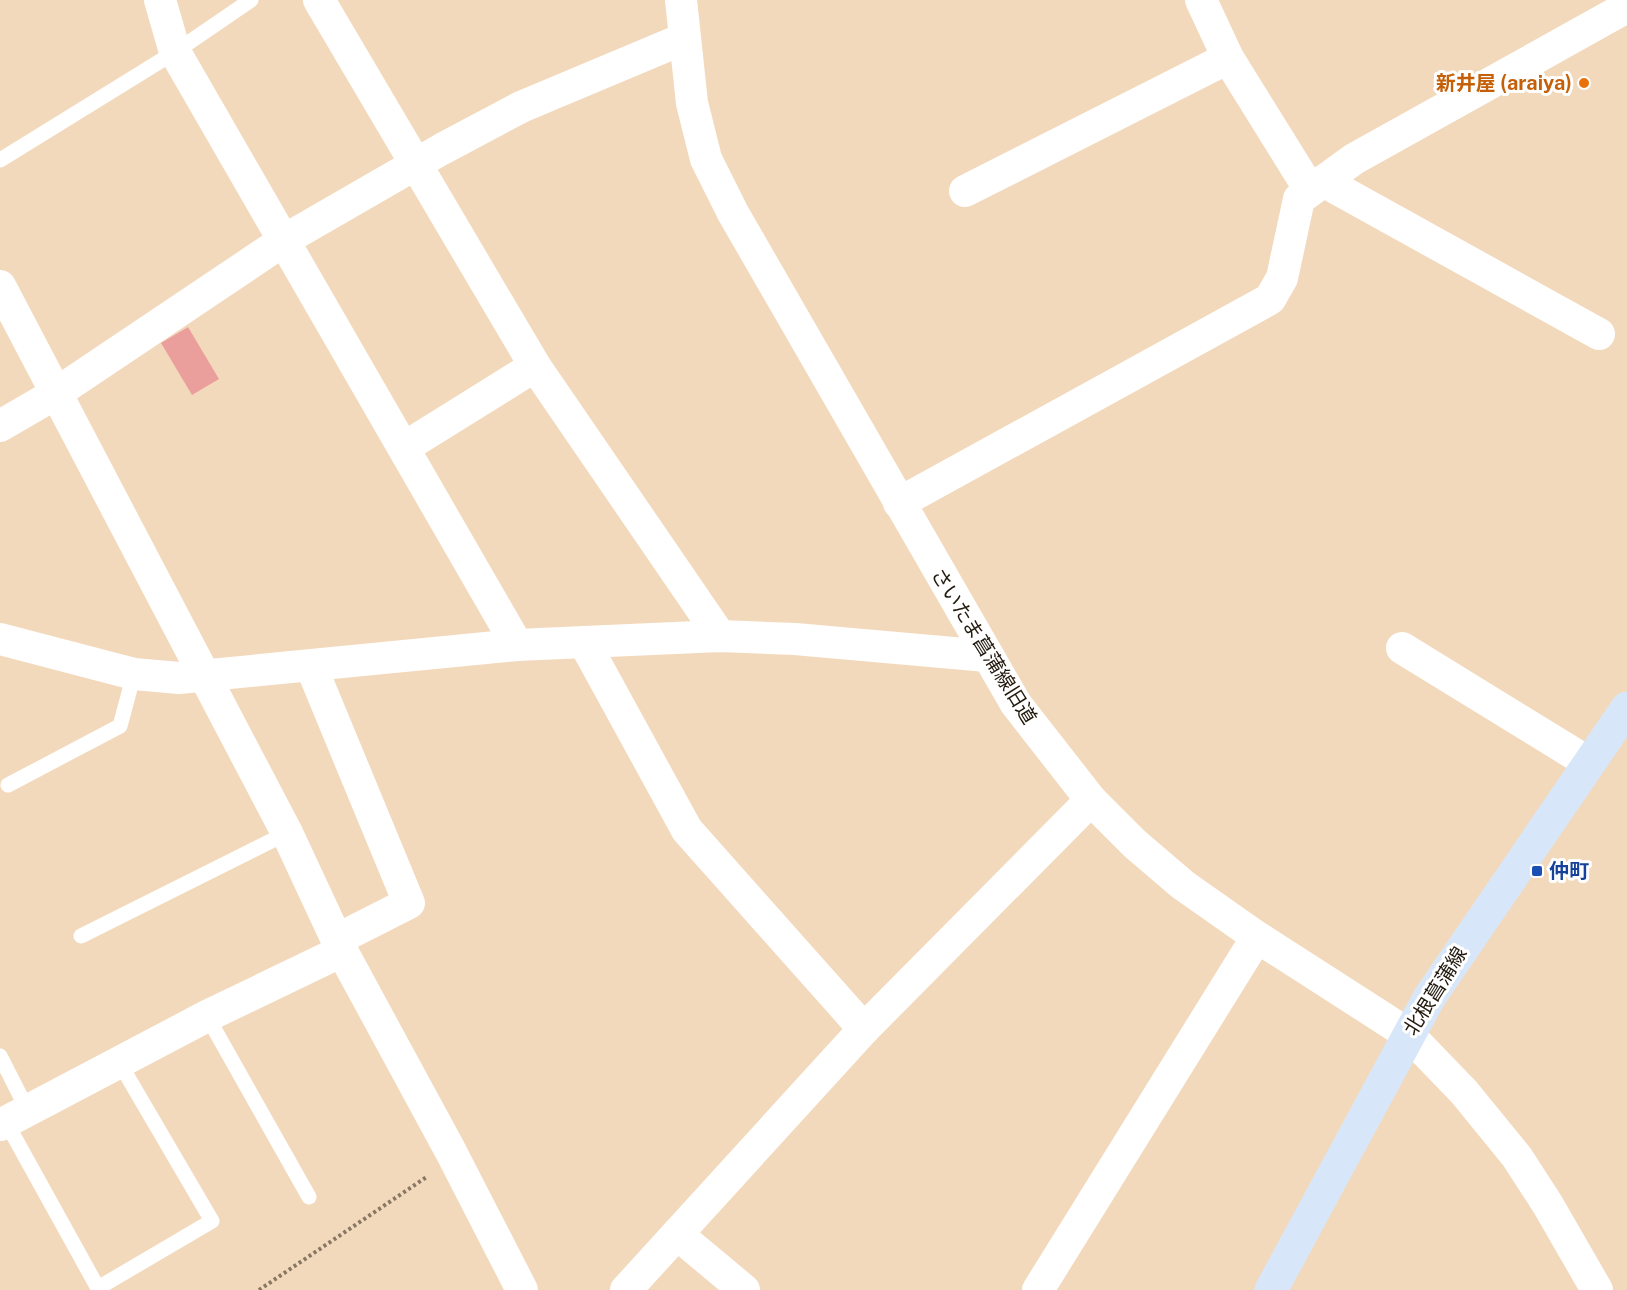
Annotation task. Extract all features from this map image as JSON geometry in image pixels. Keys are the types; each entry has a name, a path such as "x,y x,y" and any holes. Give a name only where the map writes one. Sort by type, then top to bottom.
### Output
{"main road":[{"name":"北根菖蒲線","path":"1272,1290 1408,1034 1460,951 1627,708"}],"street":[{"path":"160,0 175,52 286,239 518,645"},
{"path":"319,0 535,366 720,636"},
{"name":"さいたま菖蒲線旧道","path":"681,0 692,103 706,159 733,213 1016,704 1090,800 1135,844 1183,885 1408,1034 1464,1092 1516,1157 1548,1205 1597,1290"},
{"path":"1201,0 1228,58 1317,186 1599,334"},
{"path":"899,503 1270,299 1282,278 1299,199 1353,159 1627,7"},
{"path":"0,426 55,394 286,239 417,164 521,107 684,39"},
{"path":"964,190 1228,58"},
{"path":"0,286 287,833 340,945 522,1290"},
{"path":"405,447 535,366"},
{"path":"0,639 134,674 180,678 518,645 720,636 795,639 987,656"},
{"path":"584,642 687,830 864,1029"},
{"path":"1402,648 1589,763"},
{"path":"11,1119 340,945 409,903 311,666"},
{"path":"626,1290 864,1029 1090,800"},
{"path":"1038,1290 1257,936"},
{"path":"677,1234 744,1290"}],"lane":[{"path":"0,159 175,52 251,0"},
{"path":"8,784 120,726 134,674"},
{"path":"81,936 287,833"},
{"path":"207,1016 309,1197"},
{"path":"0,1056 11,1119 98,1289 212,1221 119,1062"}],"path":[{"path":"259,1290 454,1158"}],"building":[{"path":"188,327 219,379 192,395 161,343"}],"place":[{"name":"新井屋 (araiya)","path":"1584,83"},
{"name":"仲町","path":"1537,871"}]}
